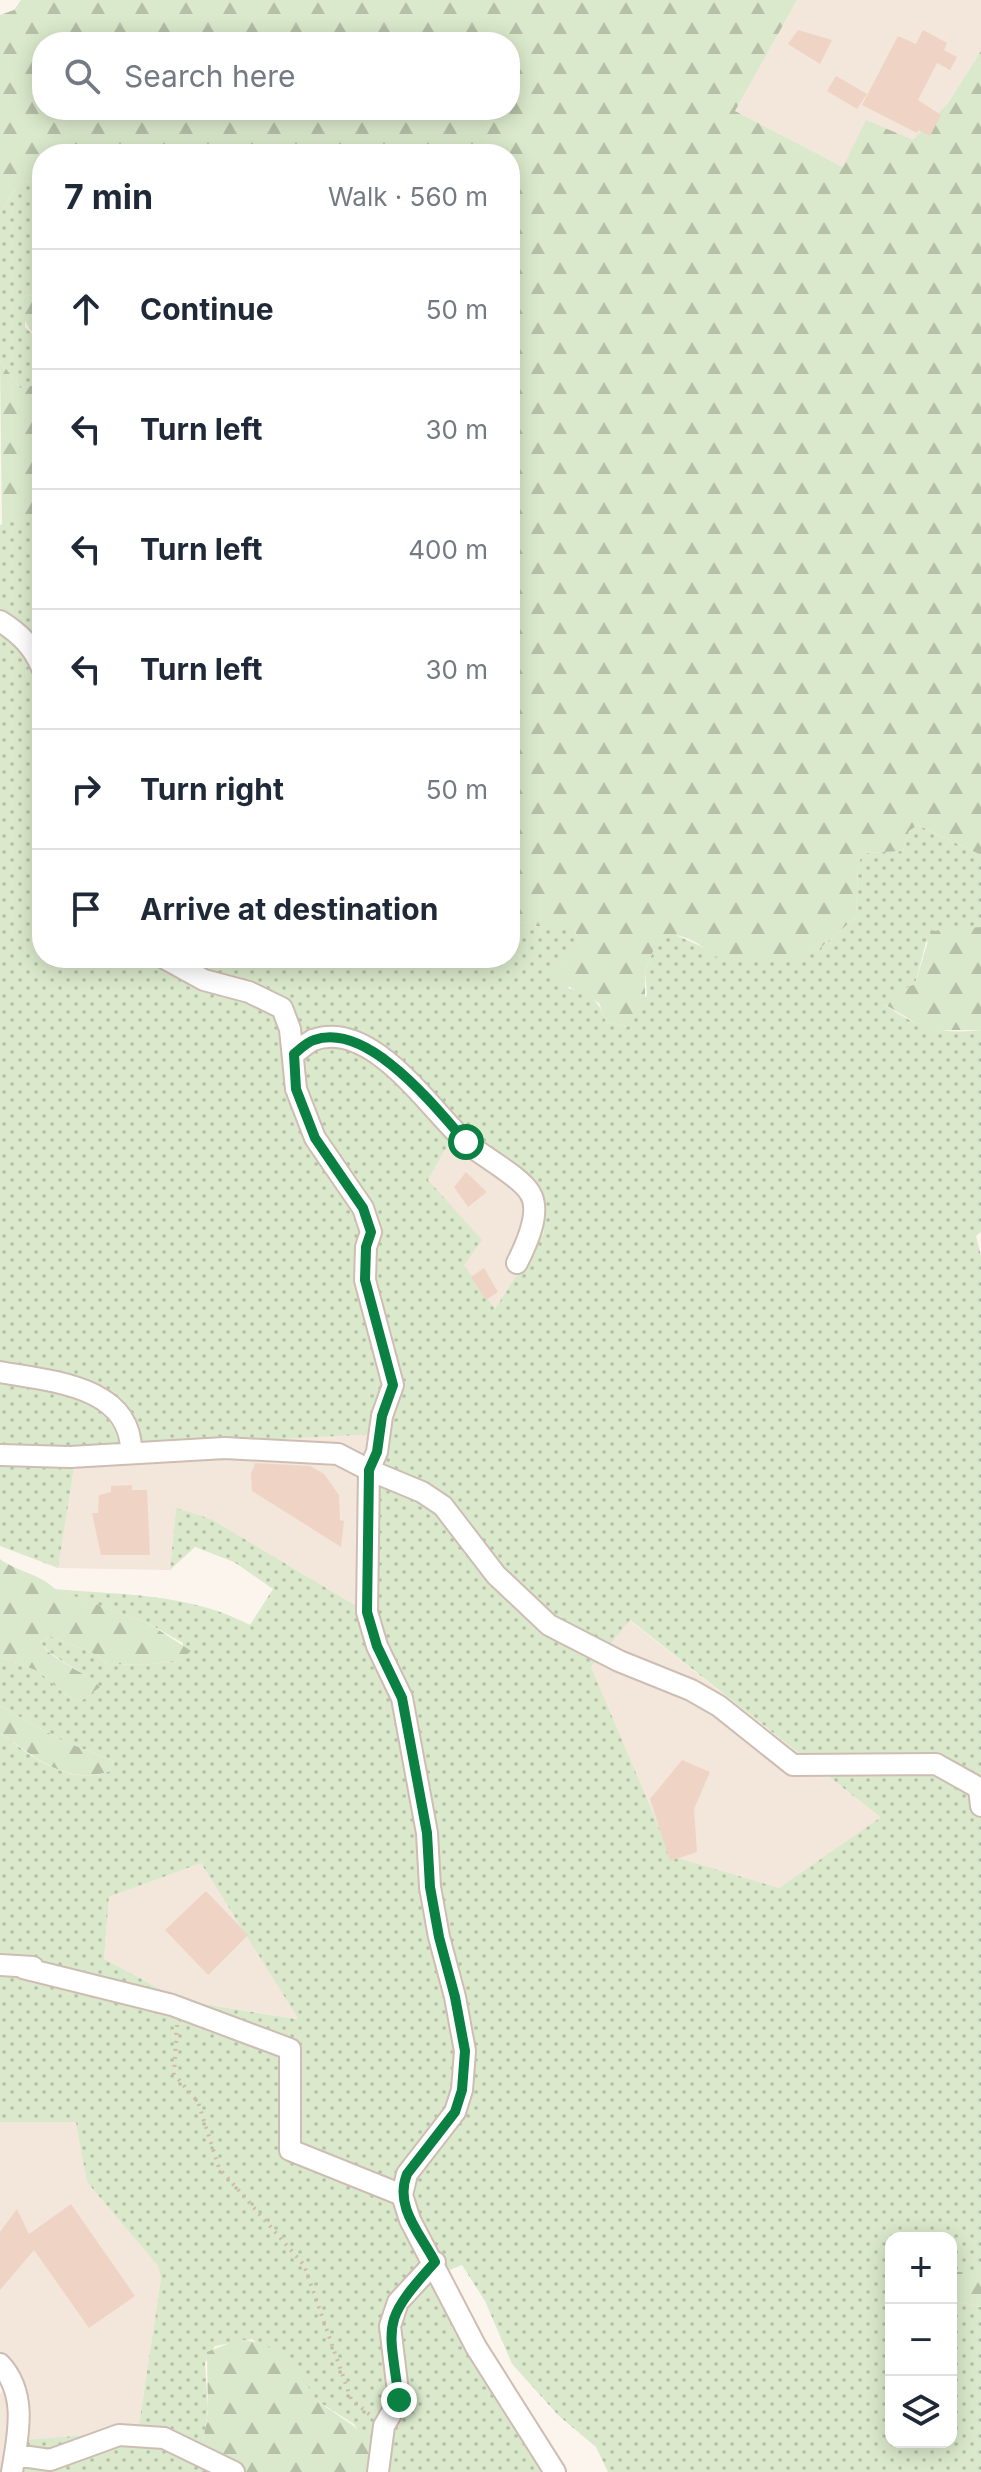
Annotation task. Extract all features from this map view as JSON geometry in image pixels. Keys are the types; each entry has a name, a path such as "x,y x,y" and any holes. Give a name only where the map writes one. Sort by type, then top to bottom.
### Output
{"street":[{"path":"0,621 17,632 32,649"},
{"path":"182,968 204,980 249,992 282,1008 294,1054 296,1089 315,1138 363,1208 371,1232 366,1247 365,1280 393,1385 382,1416 377,1452 369,1470 367,1612 377,1646 402,1698 427,1833 430,1887 465,2051 462,2090 455,2112 407,2174 402,2195 410,2220 435,2262 476,2347 555,2472"},
{"path":"294,1054 314,1040 340,1039 366,1049 415,1084 466,1142 530,1193 535,1212 517,1263"},
{"path":"0,1372 58,1383 107,1400 127,1422 131,1453"},
{"path":"0,1455 70,1457 225,1448 338,1454 422,1492 443,1506 496,1575 549,1625 619,1661 691,1690 719,1706 793,1765 936,1764 979,1788 981,1806"},
{"path":"0,1965 178,2007 290,2049 290,2150 402,2195"},
{"path":"23,1968 77,1967"},
{"path":"378,2472 384,2426 399,2400 390,2326 398,2302 435,2262"},
{"path":"0,2364 16,2390 20,2421 14,2464 50,2460 119,2435 164,2438 234,2472"}],"path":[{"path":"178,2007 174,2074 198,2102 219,2168 304,2265 351,2399 384,2426"}],"shaded area":[{"path":"797,0 981,0 981,51 948,103 913,141 843,167 735,111"},
{"path":"450,1141 543,1214 544,1233 495,1310 464,1265 428,1180"},
{"path":"376,1434 358,1607 211,1519 176,1509 170,1570 58,1568 77,1450"},
{"path":"629,1620 881,1818 779,1888 670,1856 591,1667"},
{"path":"201,1863 299,2019 183,2001 104,1959 109,1897"},
{"path":"0,2122 77,2122 87,2182 158,2266 161,2279 138,2431 9,2472 0,2472 0,2394 13,2373 0,2361"}],"green space":[{"path":"21,0 797,0 735,111 843,167 866,120 913,140 948,103 981,51 981,855 918,825 909,831 903,851 862,853 858,867 856,917 818,950 799,958 723,958 713,956 686,938 670,934 655,936 654,949 645,971 645,1006 627,1027 606,1022 599,1003 553,978 553,969 580,946 574,927 524,926 520,923 520,144 32,144 32,180 20,183 0,213 0,15 14,10"},
{"path":"32,180 32,296 25,296 25,327 32,334 32,386 20,388 0,360 0,213 20,183"},
{"path":"25,296 32,296 32,332 25,318"},
{"path":"0,360 20,388 32,386 32,518 2,525"},
{"path":"32,518 32,968 520,968 520,920 536,927 564,924 574,927 580,946 572,956 561,962 569,989 593,999 606,1022 627,1027 647,995 645,971 654,949 654,936 667,931 707,949 799,957 818,950 856,917 858,867 862,853 903,851 909,831 918,825 981,855 981,927 926,942 915,984 884,1004 930,1028 981,1030 981,1232 976,1236 981,1256 981,2272 957,2272 957,2232 885,2232 885,2448 957,2448 957,2301 981,2307 981,2472 608,2472 596,2447 559,2416 512,2364 485,2301 462,2265 437,2275 546,2472 388,2472 354,2424 316,2400 309,2389 252,2339 215,2346 205,2363 208,2410 198,2472 9,2472 14,2441 138,2431 161,2279 158,2266 87,2182 76,2122 0,2122 0,1733 38,1760 65,1772 95,1775 110,1771 114,1761 63,1741 0,1706 0,1657 38,1671 69,1697 81,1701 99,1687 46,1649 40,1642 50,1636 97,1655 107,1664 145,1665 182,1659 183,1643 148,1623 54,1589 179,1601 250,1625 273,1589 234,1562 195,1547 170,1570 176,1508 211,1519 358,1607 376,1434 77,1450 58,1568 0,1546 0,525","holes":["450,1141 543,1214 544,1233 495,1309 464,1265 482,1240 428,1180","630,1620 880,1817 779,1888 671,1856 591,1667","201,1863 298,2018 183,2001 104,1959 109,1897"]},
{"path":"981,927 981,1030 928,1030 884,1004 890,995 915,984 931,931"},
{"path":"0,1559 55,1589 148,1623 191,1651 182,1659 145,1665 107,1664 97,1655 50,1636 40,1642 46,1649 100,1687 81,1701 69,1697 38,1671 0,1657"},
{"path":"0,1706 63,1741 114,1761 110,1771 79,1775 38,1759 0,1733"},
{"path":"957,2272 981,2272 981,2307 957,2301"},
{"path":"240,2339 264,2344 296,2365 316,2400 365,2434 388,2472 198,2472 208,2411 207,2352"}],"building":[{"path":"798,30 832,40 820,64 788,44"},
{"path":"923,30 947,43 944,50 957,57 950,70 937,63 918,100 941,115 930,136 918,130 917,133 862,105 898,36 916,44"},
{"path":"836,76 867,94 857,109 827,91"},
{"path":"466,1172 487,1192 468,1207 454,1187"},
{"path":"484,1268 498,1292 486,1300 471,1277"},
{"path":"255,1463 310,1466 324,1474 339,1495 340,1520 344,1521 341,1547 252,1491 251,1474"},
{"path":"132,1485 132,1490 147,1490 150,1555 101,1555 92,1513 98,1513 99,1495 111,1492 111,1486"},
{"path":"682,1760 710,1772 694,1809 697,1852 670,1861 650,1799"},
{"path":"206,1891 248,1935 208,1975 165,1930"},
{"path":"71,2204 135,2296 89,2328 34,2250 0,2290 0,2232 17,2209 29,2234"}],"route":[{"path":"399,2400 390,2326 398,2302 435,2262 405,2208 403,2184 407,2174 455,2112 462,2090 465,2051 430,1887 427,1833 402,1698 377,1646 367,1612 369,1470 377,1452 382,1416 393,1385 375,1314 367,1296 365,1258 371,1232 363,1208 315,1138 296,1089 294,1054 314,1040 340,1039 366,1049 390,1063 415,1084 466,1142"}]}
